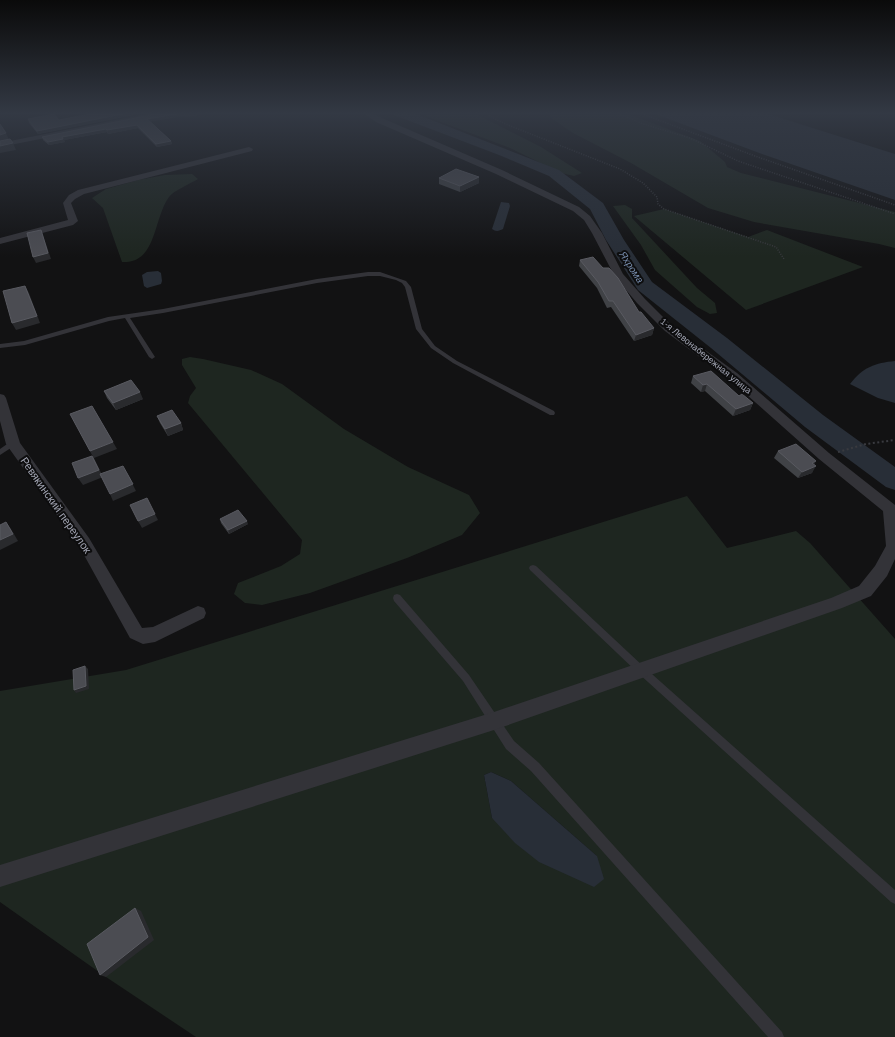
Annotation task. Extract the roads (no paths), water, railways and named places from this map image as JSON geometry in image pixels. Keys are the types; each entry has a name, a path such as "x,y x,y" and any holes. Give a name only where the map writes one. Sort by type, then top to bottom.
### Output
{"street":[{"path":"0,241 70,224 74,221 67,203 72,197 82,192 205,160"},
{"name":"1-я Левонабережная улица","path":"472,160 576,209 587,218 597,233 619,275 669,329 733,376 824,456 892,510"},
{"name":"Ревякинский переулок","path":"0,398 6,448 30,469 84,542 136,633 143,636 155,634 198,613"},
{"path":"0,876 494,721 836,603 865,591 881,571 894,546 892,510"}],"lane":[{"path":"0,346 25,343 108,319 163,311 316,281 368,274 390,276 404,282 408,287 419,329 433,347 455,362 552,413"},
{"path":"126,316 152,357"},
{"path":"533,568 642,670 895,898"},
{"path":"397,598 466,678 510,745 535,767 777,1037"}],"waterway":[{"name":"Яхрома","path":"524,160 554,173 597,206 615,240 645,286 719,343 814,421 895,480"}]}
